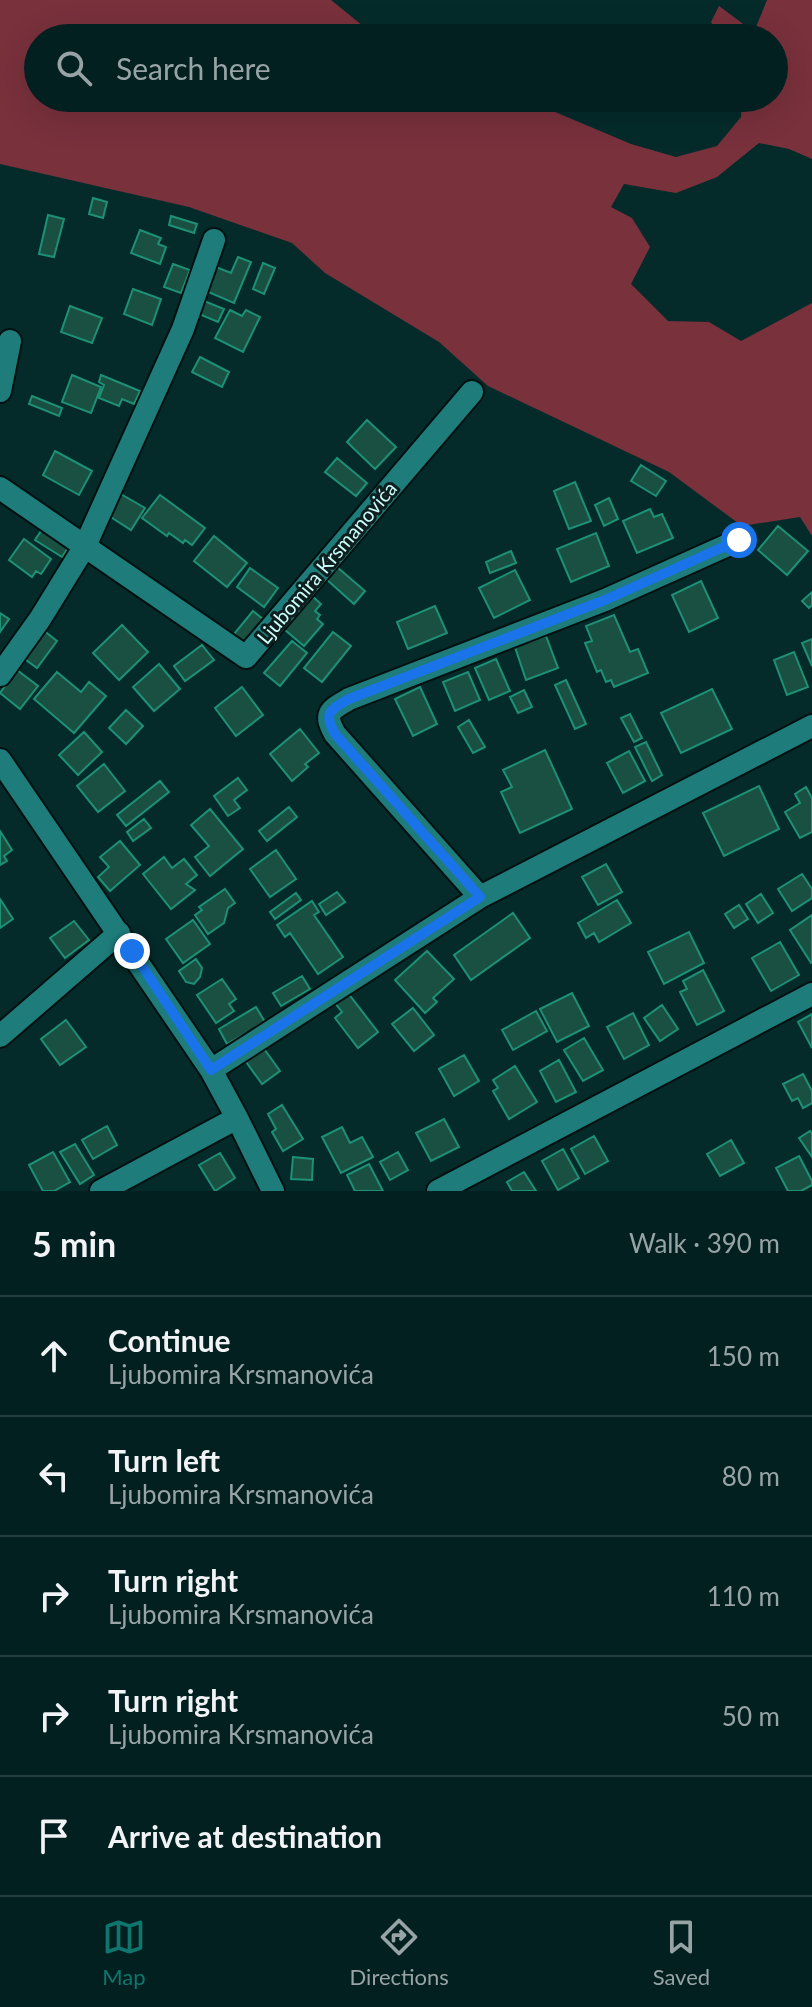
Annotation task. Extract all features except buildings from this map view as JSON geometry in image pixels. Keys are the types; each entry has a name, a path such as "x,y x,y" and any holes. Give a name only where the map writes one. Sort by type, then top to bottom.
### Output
{"street":[{"path":"0,675 40,619 85,546 183,329 214,240"},
{"path":"0,391 10,341"},
{"name":"Ljubomira Krsmanovića","path":"0,488 246,657 472,392"},
{"path":"480,897 335,734 329,724 331,711 349,699 605,600 739,540"},
{"path":"211,1070 480,897 812,726"},
{"path":"2,766 211,1070 273,1191"},
{"path":"0,1036 119,933"},
{"path":"438,1191 812,994"},
{"path":"101,1191 237,1118"}],"shaded area":[{"path":"0,0 331,0 361,24 24,24 24,112 555,112 631,144 676,157 717,146 741,117 741,112 788,112 788,24 757,24 767,0 812,0 812,159 789,149 759,143 717,177 676,193 624,184 611,207 632,218 650,247 631,284 668,321 709,322 741,341 812,303 812,536 800,517 742,526 669,472 488,386 439,342 325,273 292,243 189,207 0,164"},
{"path":"719,6 743,24 712,24"}],"route":[{"path":"132,951 211,1070 480,897 335,734 329,724 331,711 349,699 605,600 739,540"}]}
